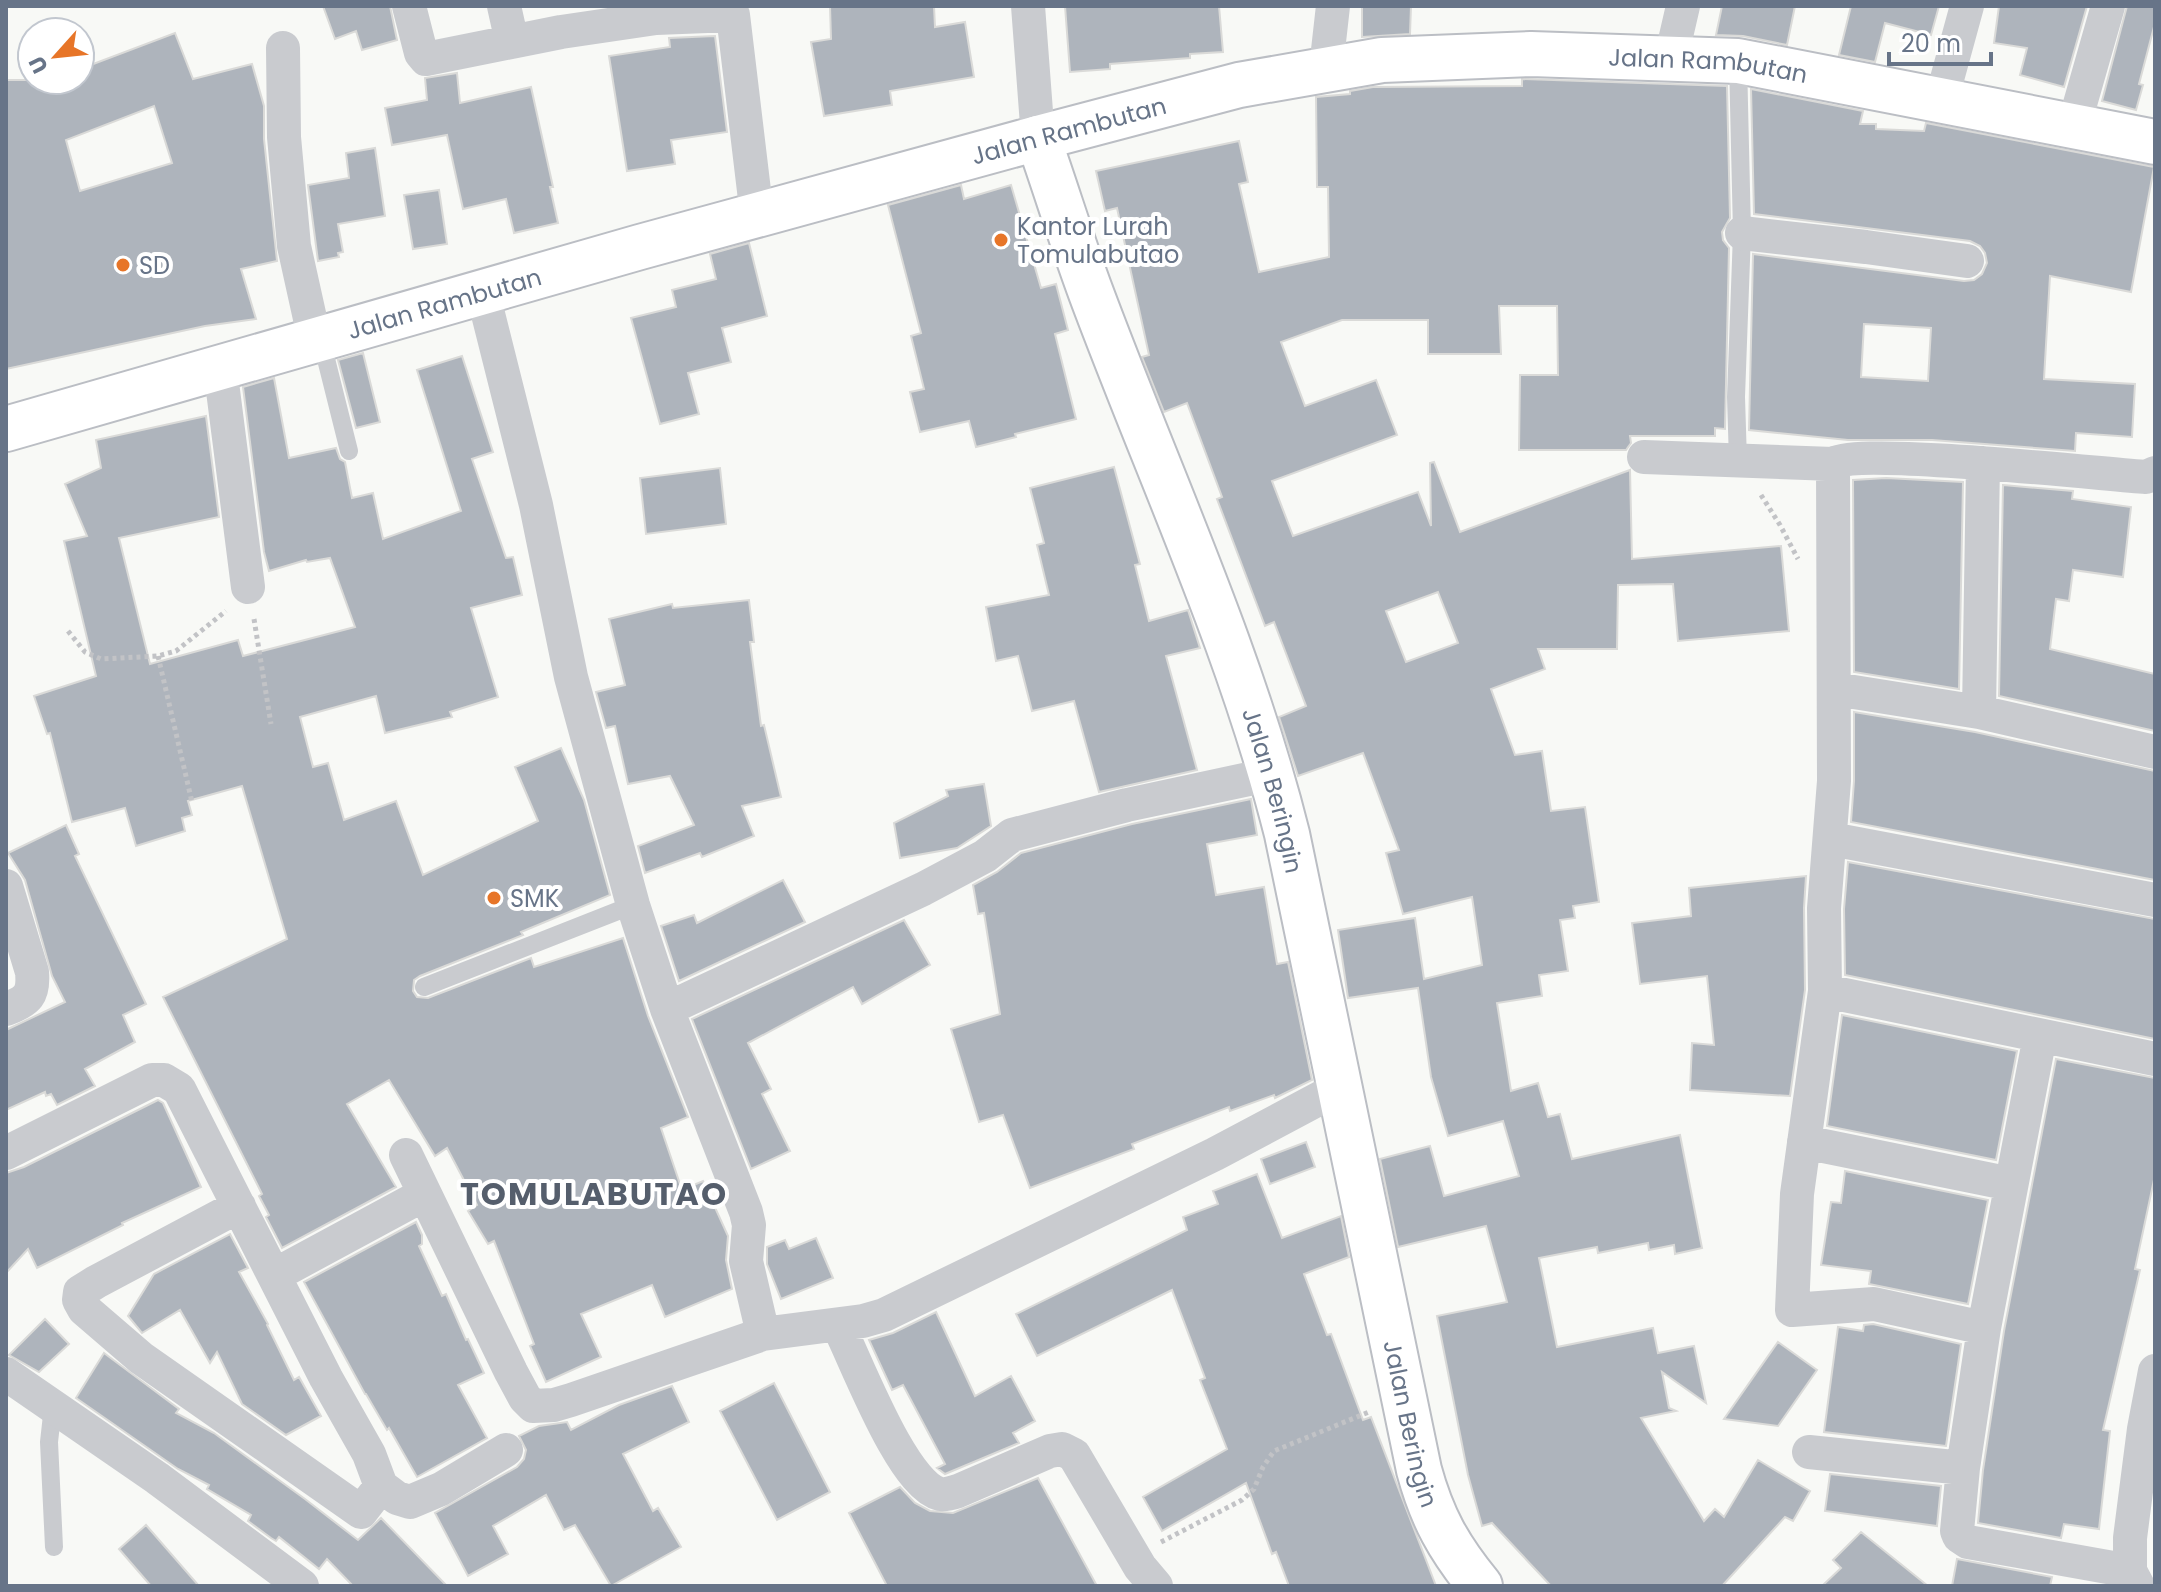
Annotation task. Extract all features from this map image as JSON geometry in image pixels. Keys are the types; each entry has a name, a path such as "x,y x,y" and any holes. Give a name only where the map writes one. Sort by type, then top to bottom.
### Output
{"street":[{"path":"409,6 421,53 426,59 656,12 733,15 757,216"},
{"path":"504,6 512,42"},
{"name":"Jalan Beringin","path":"1028,6 1038,138 1091,293 1232,651 1272,774 1419,1470 1436,1522 1453,1554 1480,1586"},
{"path":"1326,68 1333,6"},
{"path":"1671,58 1683,6"},
{"path":"1941,101 1967,6"},
{"path":"2074,125 2108,6"},
{"path":"283,48 284,137 294,246 318,340"},
{"name":"Jalan Rambutan","path":"6,429 640,247 1038,138 1239,85 1382,60 1531,54 1738,61 2155,142"},
{"path":"1742,233 1967,261"},
{"path":"483,294 536,505 571,677 633,905 667,1009 746,1212 749,1225 746,1261 763,1334"},
{"path":"220,367 248,587"},
{"path":"1644,457 1833,464 1844,459 1856,459 1983,463 2146,477 2155,473"},
{"path":"1979,712 1983,463"},
{"path":"1833,464 1835,689 1831,839 1824,908 1825,991 1797,1194 1792,1310 1874,1304 1984,1328"},
{"path":"1835,689 1979,712 2155,752"},
{"path":"667,1009 923,889 985,856 1012,835 1127,805 1272,774"},
{"path":"1831,839 2155,900"},
{"path":"6,886 32,972 33,986 29,997 6,1009"},
{"path":"1825,991 2155,1059"},
{"path":"2040,1036 1984,1328 1963,1468 1959,1536 1968,1542 2134,1579 2130,1538 2155,1371"},
{"path":"6,1153 130,1090 152,1080 164,1080 179,1089 326,1378 369,1454 381,1486 397,1498 410,1502 441,1489 506,1450"},
{"path":"406,1155 525,1398 533,1406 554,1405 763,1334 838,1325 884,1315 1215,1154 1339,1088"},
{"path":"1804,1142 2011,1184"},
{"path":"275,1275 423,1195"},
{"path":"239,1206 96,1282 80,1292 79,1300 84,1309 141,1358 346,1504 361,1512 381,1486"},
{"path":"838,1325 878,1412 918,1479 943,1495 1050,1451 1062,1449 1074,1455 1140,1567 1156,1586"},
{"path":"6,1374 170,1488 302,1586"},
{"path":"1809,1452 1963,1468"}],"lane":[{"path":"1738,61 1742,233 1736,397 1738,461"},
{"path":"318,340 349,451"},
{"path":"424,987 633,905"},
{"path":"53,1406 49,1442 54,1547"}],"path":[{"path":"1738,461 1780,525 1800,565"},
{"path":"68,631 85,652 101,659 158,656 176,651 189,642 227,610 248,587"},
{"path":"248,587 271,724"},
{"path":"158,656 192,802"},
{"path":"1135,1555 1242,1500 1254,1489 1274,1451 1404,1398"}],"building":[{"path":"323,6 390,6 397,40 362,50 356,31 335,39"},
{"path":"830,6 934,6 935,27 965,22 974,77 890,91 892,105 824,116 811,42 831,39"},
{"path":"1065,6 1219,6 1223,52 1190,54 1190,58 1110,64 1110,69 1070,72"},
{"path":"1362,6 1411,6 1410,34 1362,37"},
{"path":"1722,6 1795,6 1787,45 1743,36 1716,35"},
{"path":"1851,6 1939,6 1931,35 1885,23 1875,62 1839,55"},
{"path":"1999,6 2087,6 2064,87 2020,75 2027,48 1994,43"},
{"path":"2127,6 2155,6 2155,23 2139,84 2143,85 2136,110 2102,101"},
{"path":"175,33 193,79 252,64 264,106 264,139 277,261 241,269 256,319 205,326 6,369 6,80 16,80 16,96 96,96 96,63","holes":["154,106 172,163 80,191 66,140"]},
{"path":"715,36 727,132 671,140 675,164 627,171 609,56 670,47 669,38"},
{"path":"457,73 460,103 531,87 558,223 514,233 506,199 463,209 447,135 392,145 385,108 427,100 425,78"},
{"path":"1522,79 1727,86 1730,218 1722,232 1729,248 1725,429 1715,428 1715,436 1630,436 1631,443 1626,450 1519,450 1520,375 1558,375 1557,306 1499,306 1501,354 1428,354 1428,320 1342,320 1281,342 1305,406 1376,380 1397,435 1272,481 1293,536 1418,492 1431,526 1430,463 1434,462 1460,532 1630,470 1632,559 1781,546 1789,631 1678,641 1673,584 1618,585 1617,649 1538,649 1545,669 1491,689 1515,755 1542,751 1551,811 1585,807 1599,902 1573,906 1575,918 1560,920 1568,971 1539,975 1542,996 1497,1003 1511,1091 1538,1083 1548,1117 1560,1114 1572,1159 1680,1135 1702,1248 1675,1254 1674,1245 1649,1250 1648,1243 1598,1253 1597,1247 1539,1258 1557,1347 1653,1328 1658,1353 1694,1346 1706,1403 1662,1372 1669,1408 1676,1411 1641,1418 1704,1521 1715,1509 1724,1517 1758,1460 1810,1491 1793,1521 1785,1517 1722,1586 1551,1586 1492,1523 1482,1526 1468,1475 1437,1316 1507,1302 1486,1226 1398,1247 1380,1159 1430,1146 1444,1196 1519,1176 1503,1121 1448,1136 1431,1077 1418,988 1348,998 1338,930 1415,918 1424,979 1482,965 1472,897 1403,914 1386,853 1399,850 1363,753 1298,776 1279,717 1306,706 1274,622 1265,626 1217,499 1222,497 1187,403 1164,412 1142,357 1149,355 1117,208 1105,211 1096,171 1239,141 1248,182 1239,184 1259,272 1329,257 1328,187 1317,187 1316,97 1350,94 1350,91 1373,87 1522,86","holes":["1438,592 1458,643 1406,662 1386,611"]},
{"path":"1751,89 1863,111 1860,124 1876,124 1876,129 1924,131 1926,123 2154,167 2131,292 2050,276 2044,379 2135,384 2132,437 2076,433 2075,451 1932,440 1848,440 1749,430 1753,254 1964,281 1974,280 1982,274 1987,263 1980,246 1970,241 1754,214","holes":["1864,324 1931,328 1928,381 1861,377"]},
{"path":"375,148 385,216 338,224 343,252 338,253 339,257 318,261 308,185 349,178 346,153"},
{"path":"961,185 964,199 1011,185 1041,288 1056,284 1068,330 1055,334 1076,419 976,447 969,421 920,432 910,392 924,389 911,336 921,333 888,205"},
{"path":"439,190 447,244 413,249 404,195"},
{"path":"749,243 767,316 722,328 731,362 688,373 699,414 660,424 631,318 676,307 672,290 716,279 710,254"},
{"path":"363,353 380,422 356,428 338,360"},
{"path":"462,356 493,452 472,459 506,558 513,557 522,595 471,608 498,697 450,712 452,717 385,733 376,696 300,717 313,767 328,763 344,820 396,801 423,875 538,821 515,767 561,748 584,800 610,895 521,932 523,935 420,976 414,980 413,991 417,997 428,998 531,958 534,967 623,938 648,1016 688,1117 661,1128 682,1190 703,1181 728,1236 726,1260 732,1289 665,1317 652,1285 581,1314 601,1357 546,1382 530,1346 534,1344 494,1241 488,1244 468,1211 477,1205 447,1148 435,1156 389,1080 347,1104 396,1187 282,1248 266,1217 269,1215 259,1196 262,1194 163,997 287,939 242,786 188,801 192,815 182,818 185,831 136,846 125,808 72,822 50,733 47,734 34,696 96,676 64,541 87,536 65,484 101,468 96,440 206,416 219,517 119,538 150,664 238,640 243,656 355,627 330,558 306,560 269,571 243,387 274,378 289,458 336,448 340,459 345,462 352,498 373,493 383,539 461,511 417,370"},
{"path":"1114,467 1140,564 1135,565 1149,621 1188,610 1200,648 1166,656 1197,770 1099,792 1074,701 1032,711 1018,656 996,661 986,607 1049,595 1037,545 1044,543 1030,488"},
{"path":"720,468 726,524 646,534 640,478"},
{"path":"1886,478 1963,482 1959,689 1854,672 1853,480"},
{"path":"2003,485 2073,491 2072,499 2131,507 2123,577 2073,570 2069,601 2056,599 2050,649 2155,674 2155,731 1999,696"},
{"path":"749,600 754,642 750,642 761,726 764,725 781,797 742,806 754,836 702,857 700,853 645,873 638,846 694,825 670,776 628,784 615,726 606,728 596,692 625,685 609,619 672,604 673,608"},
{"path":"1854,712 1975,732 2155,771 2155,880 1851,822"},
{"path":"984,784 991,826 957,848 900,858 894,823 948,796 946,790"},
{"path":"1251,799 1257,835 1207,844 1216,895 1264,887 1277,964 1288,962 1312,1080 1275,1098 1274,1095 1230,1111 1229,1107 1132,1144 1134,1149 1030,1188 1003,1115 979,1122 951,1029 1000,1014 984,913 978,914 973,885 997,872 1021,853 1132,824"},
{"path":"66,825 79,854 75,856 146,1004 123,1015 135,1042 85,1069 95,1086 57,1105 51,1094 46,1096 45,1092 6,1110 6,1030 65,1002 52,976 25,880 8,853"},
{"path":"1848,862 2155,919 2155,1039 1845,975 1844,909"},
{"path":"1806,876 1805,990 1790,1096 1690,1090 1692,1043 1714,1045 1707,976 1640,984 1632,923 1691,916 1689,888"},
{"path":"783,880 805,922 679,981 661,926 694,915 697,923"},
{"path":"904,920 930,965 862,1004 853,987 748,1043 771,1089 762,1094 790,1151 751,1169 692,1019"},
{"path":"1842,1015 2017,1051 1996,1160 1827,1126"},
{"path":"2056,1059 2155,1078 2155,1175 2135,1269 2140,1270 2103,1430 2110,1431 2099,1529 2064,1524 2061,1538 1978,1523 2004,1331"},
{"path":"158,1100 163,1103 201,1187 122,1223 37,1268 28,1249 6,1273 6,1173"},
{"path":"1306,1142 1315,1167 1270,1184 1261,1159"},
{"path":"1845,1171 1988,1200 1968,1304 1869,1284 1871,1271 1821,1265 1831,1202 1841,1203"},
{"path":"1257,1174 1282,1238 1341,1216 1349,1257 1304,1274 1327,1335 1331,1334 1363,1420 1371,1417 1436,1586 1289,1586 1276,1552 1272,1554 1246,1483 1162,1531 1143,1497 1227,1449 1200,1380 1205,1378 1172,1290 1037,1356 1016,1314 1187,1230 1183,1217 1218,1204 1213,1191"},
{"path":"416,1222 422,1235 419,1246 484,1373 458,1385 487,1438 417,1477 365,1394 304,1282"},
{"path":"230,1234 248,1268 239,1272 294,1380 299,1377 321,1416 286,1435 242,1404 217,1352 210,1363 180,1310 142,1333 128,1316 154,1274"},
{"path":"816,1238 833,1278 781,1299 767,1264 767,1247 785,1240 789,1249"},
{"path":"936,1312 975,1396 1011,1376 1035,1421 1013,1433 1019,1443 945,1474 937,1468 945,1464 903,1385 892,1390 869,1340 893,1333"},
{"path":"45,1319 69,1344 39,1372 9,1355"},
{"path":"1873,1324 1961,1344 1946,1446 1824,1432 1838,1327 1863,1331 1864,1325"},
{"path":"1778,1342 1817,1370 1778,1426 1724,1419"},
{"path":"104,1353 179,1409 176,1413 214,1433 358,1540 381,1518 447,1586 353,1586 327,1559 319,1569 279,1537 276,1541 271,1538 248,1521 251,1515 207,1489 209,1485 178,1469 76,1398"},
{"path":"774,1383 830,1492 777,1520 720,1411"},
{"path":"672,1386 689,1422 623,1454 653,1511 658,1508 681,1547 611,1586 575,1525 564,1530 546,1495 493,1526 508,1554 468,1576 435,1513 517,1467 524,1459 526,1450 519,1436 539,1426 567,1422 571,1430 619,1405"},
{"path":"1830,1474 1941,1486 1937,1526 1825,1511"},
{"path":"1038,1478 1097,1586 887,1586 849,1513 900,1487 915,1503 930,1511 953,1513"},
{"path":"146,1525 199,1586 151,1586 119,1549"},
{"path":"1861,1532 1928,1586 1822,1586 1841,1568 1833,1560"},
{"path":"1957,1559 2052,1577 2050,1586 1952,1586"}],"place":[{"name":"Kantor Lurah Tomulabutao","path":"1001,240"},
{"name":"SD","path":"123,265"},
{"name":"SMK","path":"494,898"}],"district":[{"name":"TOMULABUTAO","path":"594,1193"}]}
